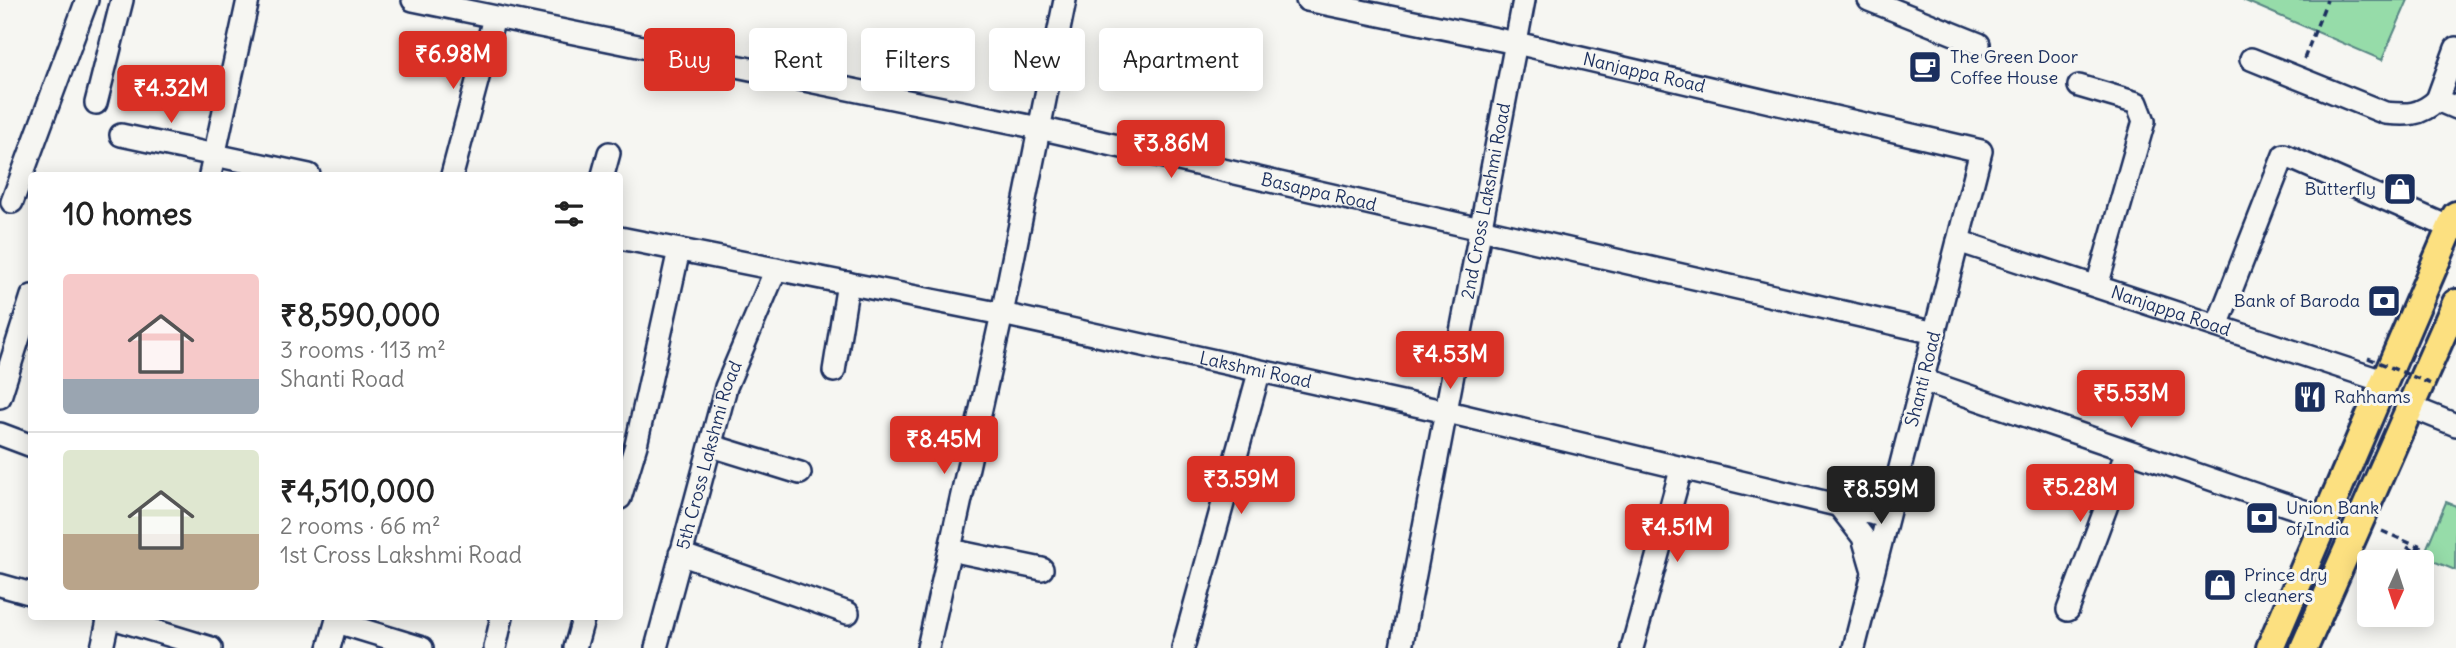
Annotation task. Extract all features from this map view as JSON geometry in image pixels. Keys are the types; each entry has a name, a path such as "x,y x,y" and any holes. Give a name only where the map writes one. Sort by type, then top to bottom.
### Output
{"main road":[{"path":"2270,648 2382,381 2453,222"},
{"path":"2304,648 2456,303"}],"street":[{"path":"12,202 87,0"},
{"path":"96,103 122,0"},
{"path":"212,165 248,0"},
{"name":"Basappa Road","path":"413,0 1039,128 1934,333"},
{"path":"928,648 1002,314 1065,0"},
{"name":"Nanjappa Road","path":"1307,0 1516,43 1981,151"},
{"name":"2nd Cross Lakshmi Road","path":"1401,648 1524,0"},
{"path":"1869,0 1979,44"},
{"path":"453,172 494,18"},
{"path":"2251,59 2385,113 2408,115 2446,104 2456,48"},
{"path":"2079,86 2137,103 2144,121 2097,286"},
{"path":"121,135 212,165 280,172"},
{"name":"Shanti Road","path":"1854,648 1925,381 1934,333 1981,151"},
{"path":"604,172 609,152"},
{"path":"2217,326 2284,155 2453,222"},
{"name":"Lakshmi Road","path":"623,239 1002,314 1259,373 1446,412 1887,517"},
{"name":"Nanjappa Road","path":"1958,241 2382,381"},
{"path":"623,488 636,445 679,250"},
{"name":"5th Cross Lakshmi Road","path":"656,648 726,387 776,269"},
{"path":"834,370 848,283"},
{"path":"0,397 28,309"},
{"path":"1183,648 1259,373"},
{"path":"1925,381 2324,518"},
{"path":"2411,407 2456,425"},
{"path":"0,434 28,444"},
{"path":"712,446 800,473"},
{"path":"2068,610 2127,451"},
{"path":"1632,648 1681,470"},
{"path":"1839,506 1863,537 1873,573"},
{"path":"950,550 1042,569"},
{"path":"680,554 848,613"},
{"path":"0,585 28,593"},
{"path":"102,648 107,620"},
{"path":"121,620 211,648"},
{"path":"329,648 337,620"},
{"path":"340,620 422,648"},
{"path":"495,648 501,620"},
{"path":"575,648 582,620"}],"path":[{"path":"2297,77 2327,0"},
{"path":"2368,358 2436,386"},
{"path":"2380,530 2408,545 2426,550"},
{"path":"2408,545 2407,547 2415,550 2419,543"}],"green space":[{"path":"2243,0 2408,0 2382,60"},
{"path":"2446,502 2456,506 2455,570 2434,561 2434,550 2426,550"}],"place":[{"name":"The Green Door Coffee House","path":"1925,67"},
{"name":"Butterfly","path":"2400,189"},
{"name":"Bank of Baroda","path":"2384,301"},
{"name":"Rahhams","path":"2310,397"},
{"name":"Union Bank of India","path":"2262,518"},
{"name":"Prince dry cleaners","path":"2220,585"}]}
